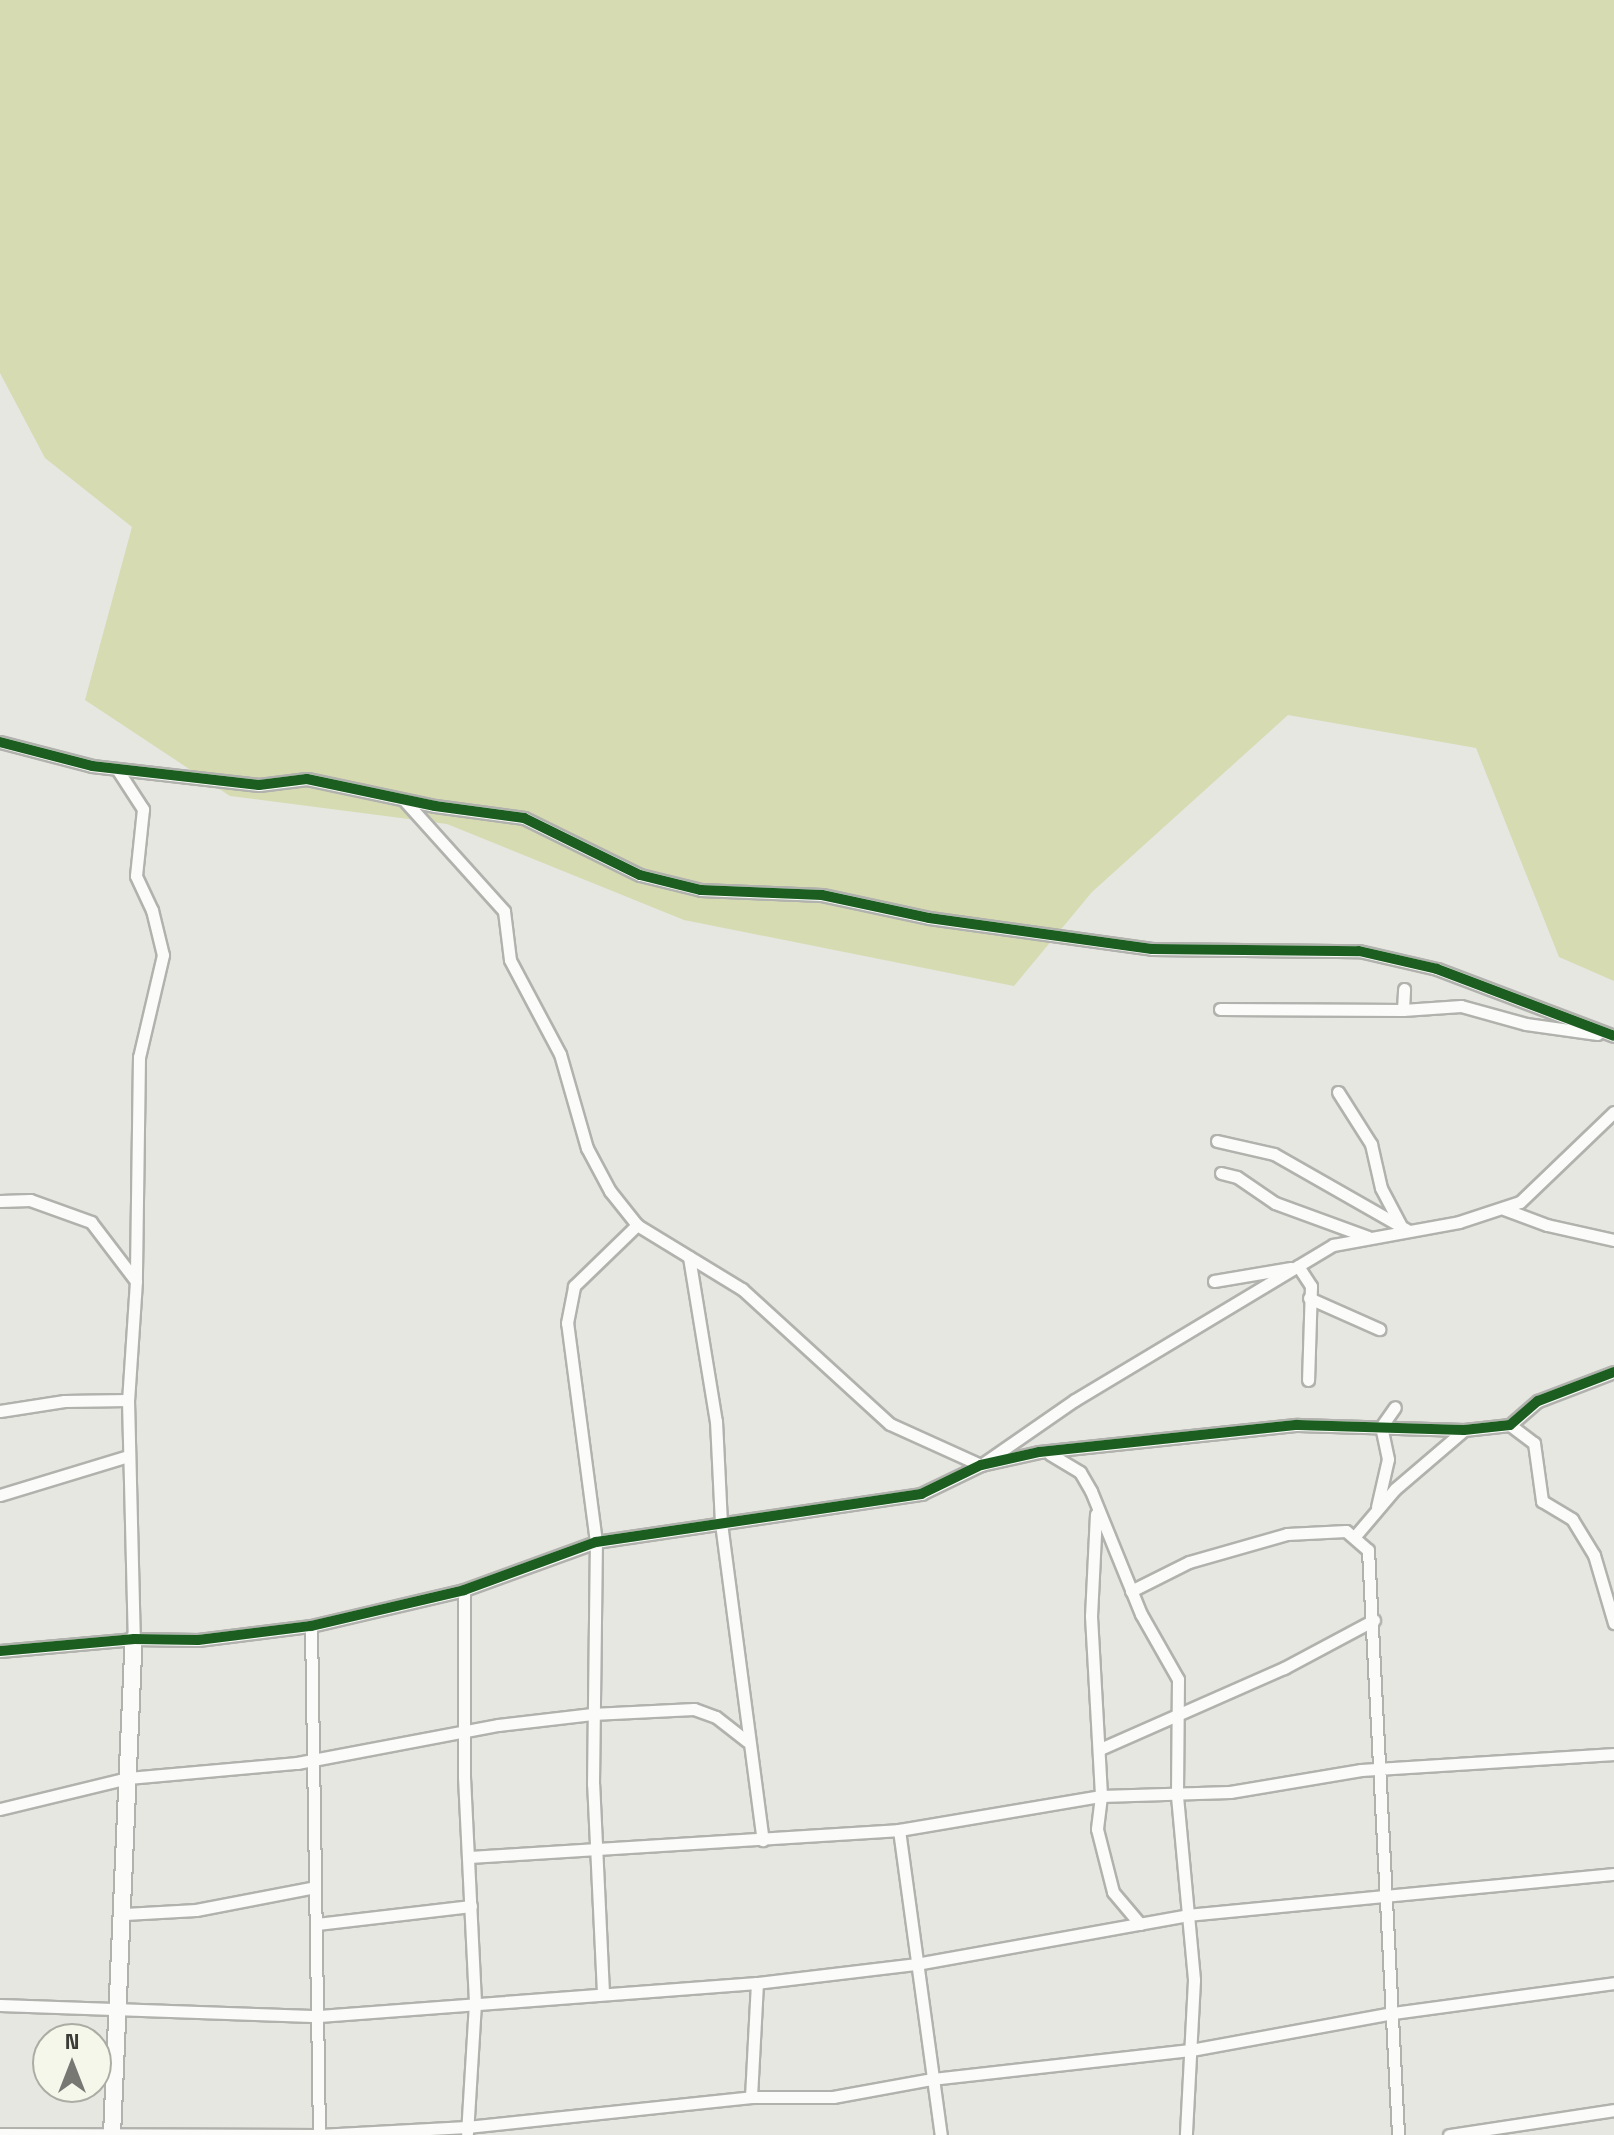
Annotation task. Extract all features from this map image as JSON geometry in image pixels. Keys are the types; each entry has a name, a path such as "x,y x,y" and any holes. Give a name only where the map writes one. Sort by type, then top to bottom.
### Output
{"street":[{"path":"0,742 117,769 259,785 307,779 405,800 524,818 640,875 701,890 822,895 929,918 1152,949 1359,951 1437,969 1614,1036 1526,1024 1452,1004 1403,1010 1220,1009"},
{"path":"112,2134 121,2010 134,1639 128,1400 136,1281 139,1057 163,955 152,910 136,876 143,809 117,769"},
{"path":"405,800 504,911 510,960 560,1054 587,1148 610,1191 637,1225 742,1289 890,1424 981,1465 1039,1452 1298,1425 1464,1430 1510,1425 1538,1401 1614,1372"},
{"path":"1403,1010 1404,989"},
{"path":"1338,1092 1371,1144 1381,1188 1404,1228"},
{"path":"0,1651 134,1639 198,1640 311,1626 464,1590 596,1542 921,1494 981,1465 1075,1400 1333,1245 1504,1209 1536,1190 1614,1112"},
{"path":"1217,1141 1274,1154 1404,1228"},
{"path":"1221,1173 1237,1177 1275,1203 1368,1237"},
{"path":"0,1201 30,1200 91,1222 136,1281"},
{"path":"1504,1209 1547,1225 1614,1240"},
{"path":"603,1993 592,1714 596,1542 568,1304 586,1269 637,1225"},
{"path":"689,1257 716,1421 721,1523 747,1741 763,1840"},
{"path":"1214,1281 1296,1267"},
{"path":"1296,1267 1311,1286 1308,1380"},
{"path":"1309,1298 1379,1329"},
{"path":"0,1411 64,1401 128,1400"},
{"path":"1375,1512 1388,1459 1381,1427 1395,1407"},
{"path":"1510,1425 1534,1443 1542,1501 1572,1519 1594,1555 1614,1623"},
{"path":"1356,1535 1375,1512 1464,1430"},
{"path":"1039,1452 1065,1460 1080,1472 1131,1591 1178,1679 1177,1796 1194,1980 1186,2135"},
{"path":"0,1495 128,1456"},
{"path":"1096,1509 1091,1616 1100,1749 1101,1796 1097,1829 1106,1877 1140,1924"},
{"path":"1131,1591 1248,1541 1336,1529 1356,1535 1368,1550 1389,1893 1398,2135"},
{"path":"464,1590 464,1732 475,2003 467,2131"},
{"path":"1100,1749 1284,1668 1374,1620"},
{"path":"311,1626 319,2135"},
{"path":"0,1809 128,1778 315,1760 464,1732 592,1714 694,1709 716,1717 747,1741"},
{"path":"471,1857 899,1830 1101,1796 1177,1796 1382,1768 1614,1754"},
{"path":"899,1830 941,2135"},
{"path":"0,2005 319,2016 757,1983 916,1964 1187,1915 1389,1893 1614,1874"},
{"path":"125,1914 196,1910 315,1887"},
{"path":"317,1924 471,1906"},
{"path":"751,2097 757,1983"},
{"path":"0,2134 319,2135 467,2131 751,2097 833,2097 932,2079 1191,2050 1393,2013 1614,1983"},
{"path":"1449,2135 1614,2110"}],"green space":[{"path":"0,0 1614,0 1614,981 1559,957 1476,748 1288,715 1092,892 1014,986 684,920 447,824 230,796 85,700 132,527 45,458 0,373"}],"cycle path":[{"path":"0,742 92,766 259,785 307,779 435,806 524,818 640,875 701,890 822,895 929,918 1152,949 1359,951 1437,969 1614,1036"},
{"path":"0,1651 134,1639 198,1640 311,1626 464,1590 596,1542 921,1494 981,1465 1039,1452 1298,1425 1464,1430 1510,1425 1538,1401 1614,1372"}]}
